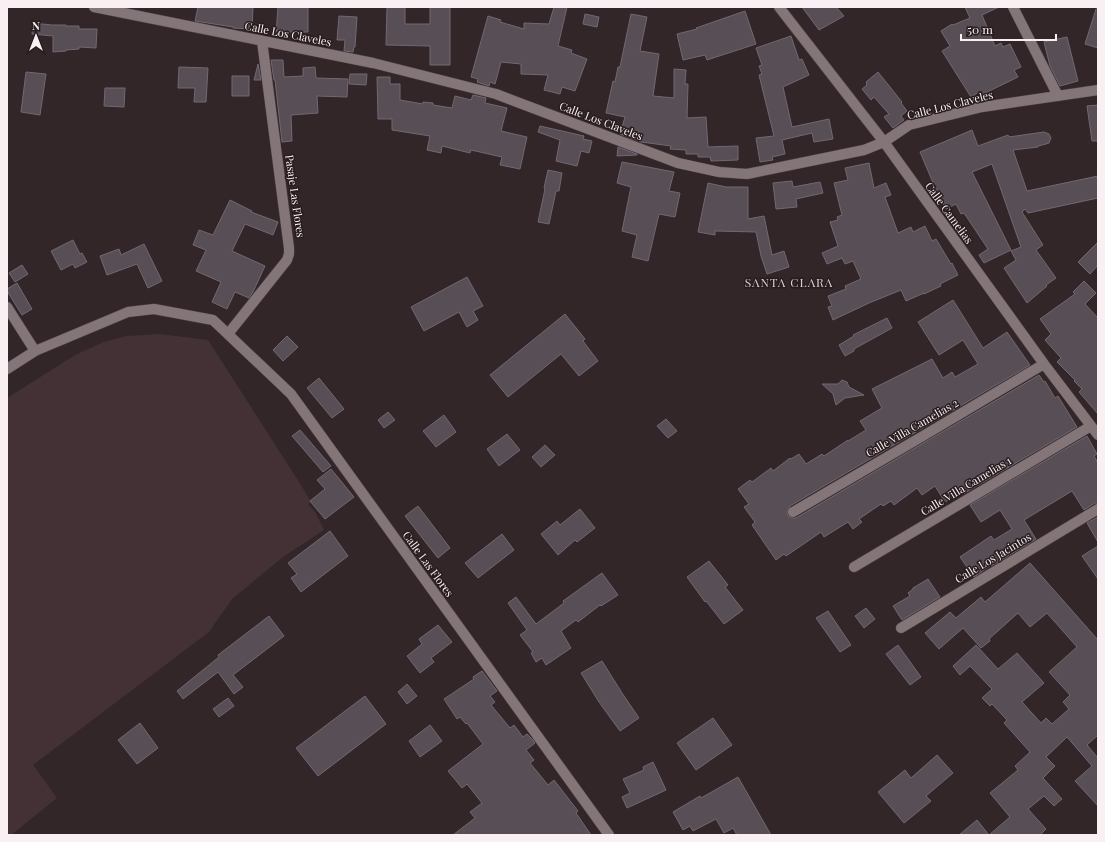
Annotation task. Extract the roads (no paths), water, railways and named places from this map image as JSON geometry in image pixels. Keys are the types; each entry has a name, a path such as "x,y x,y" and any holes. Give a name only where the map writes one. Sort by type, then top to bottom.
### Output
{"street":[{"name":"Calle Los Claveles","path":"94,7 372,63 496,94 678,163 719,172 747,174 864,150 884,142 909,125 982,107 1098,90"},
{"name":"Calle Camelias","path":"779,7 884,142 1044,364 1098,435"},
{"path":"1013,7 1058,96"},
{"name":"Pasaje Las Flores","path":"228,334 287,260 290,254 262,41"},
{"path":"7,307 35,351 7,369"},
{"name":"Calle Las Flores","path":"35,351 128,312 154,309 213,320 291,394 609,835"},
{"name":"Calle Villa Camelias 2","path":"793,512 1044,364"},
{"name":"Calle Villa Camelias 1","path":"854,567 1091,426"},
{"name":"Calle Los Jacintos","path":"901,628 1098,509"}],"district":[{"name":"SANTA CLARA","path":"789,283"}]}
